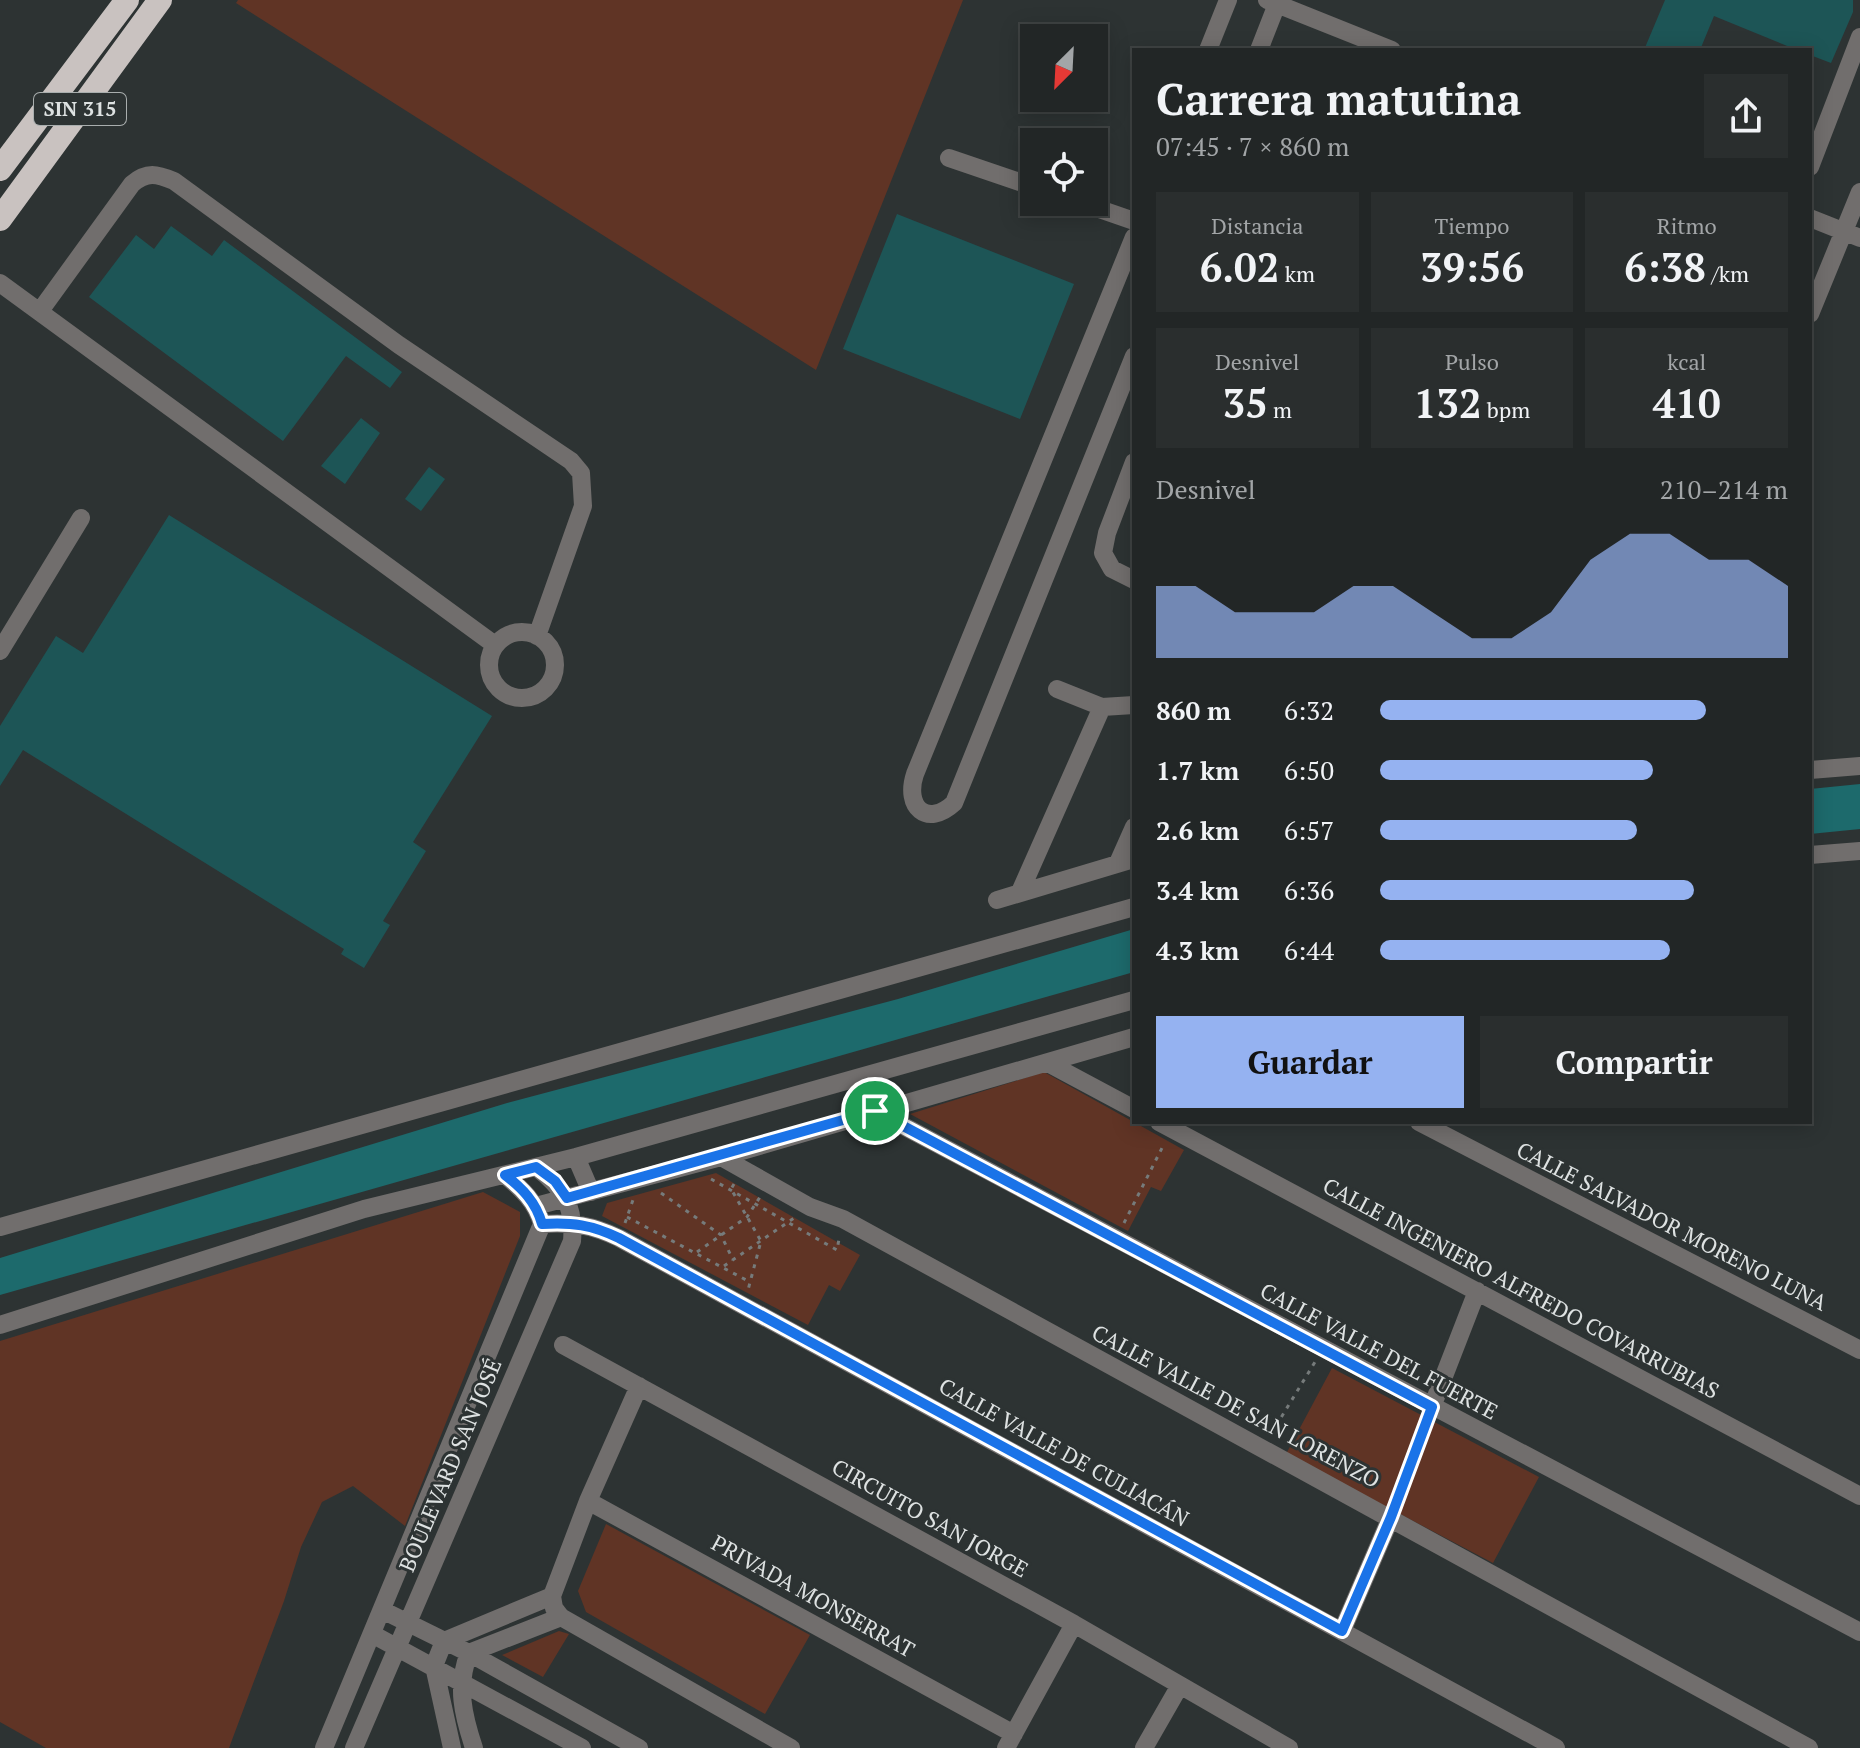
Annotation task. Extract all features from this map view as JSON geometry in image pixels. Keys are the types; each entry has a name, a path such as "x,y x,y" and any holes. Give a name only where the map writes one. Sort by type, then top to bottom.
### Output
{"highway":[{"name":"SIN 315","path":"0,169 127,0"},
{"name":"SIN 315","path":"0,219 160,0"}],"street":[{"path":"1209,48 1228,0"},
{"path":"1260,48 1272,2 1387,48"},
{"path":"1812,162 1860,37"},
{"path":"949,158 1020,182"},
{"path":"40,311 132,184 142,175 157,174 174,181 399,345 571,461 581,473 583,506 537,636"},
{"path":"1812,310 1852,234 1860,192"},
{"path":"1108,212 1132,220"},
{"path":"1812,219 1852,234"},
{"path":"1132,242 910,787 912,799 919,810 931,815 944,812 954,803 1132,361"},
{"path":"0,283 495,645"},
{"path":"1132,467 1107,533 1103,553 1112,569 1132,579"},
{"path":"0,651 81,518"},
{"path":"514,633 537,636 552,652 553,675 540,692 529,697 507,694 491,678 489,666 495,645 514,633"},
{"path":"1057,689 1102,707 1132,705"},
{"path":"1020,892 1102,707"},
{"path":"1812,770 1860,766"},
{"path":"997,900 1126,861 1132,836"},
{"path":"1812,855 1860,851"},
{"path":"0,1227 1132,908"},
{"path":"0,1325 364,1209 576,1157 1132,1001"},
{"path":"505,1175 523,1189 539,1215 567,1198 686,1167 1132,1038"},
{"path":"1048,1063 1132,1108"},
{"name":"CALLE VALLE DEL FUERTE","path":"875,1111 1860,1632"},
{"name":"CALLE SALVADOR MORENO LUNA","path":"1423,1124 1860,1350"},
{"name":"CALLE INGENIERO ALFREDO COVARRUBIAS","path":"1165,1125 1860,1496"},
{"path":"576,1157 591,1192"},
{"name":"CALLE VALLE DE SAN LORENZO","path":"721,1157 810,1207 843,1219 1809,1748"},
{"path":"536,1167 555,1181 567,1198"},
{"name":"BOULEVARD SAN JOSÉ","path":"354,1748 572,1241 573,1222 567,1198"},
{"name":"BOULEVARD SAN JOSÉ","path":"324,1748 539,1215"},
{"name":"CALLE VALLE DE CULIACÁN","path":"539,1215 596,1227 619,1238 1556,1748"},
{"path":"1432,1407 1477,1291"},
{"name":"CIRCUITO SAN JORGE","path":"563,1345 1074,1624 1289,1748"},
{"path":"639,1386 588,1501 552,1596 554,1608 561,1617 791,1748"},
{"name":"PRIVADA MONSERRAT","path":"588,1501 1010,1741"},
{"path":"1342,1631 1391,1517"},
{"path":"469,1653 460,1680 471,1739 450,1741 434,1666 444,1641 552,1596"},
{"path":"382,1610 469,1653 639,1748"},
{"path":"505,1615 514,1636"},
{"path":"469,1653 561,1617"},
{"path":"1010,1741 1074,1624"},
{"path":"372,1634 582,1748"},
{"path":"1144,1748 1179,1687"}],"path":[{"path":"1116,1238 1165,1125"},
{"path":"686,1167 837,1250 843,1219"},
{"path":"731,1189 743,1170"},
{"path":"619,1238 641,1178 721,1235 733,1260"},
{"path":"674,1267 747,1217 768,1184"},
{"path":"731,1189 761,1241 744,1305"},
{"path":"699,1281 810,1207"},
{"path":"627,1217 750,1282"},
{"path":"1262,1449 1323,1349"},
{"path":"1391,1517 1432,1407"}],"shaded area":[{"path":"238,0 963,0 816,370 236,3"},
{"path":"1044,1072 1132,1121 1132,1124 1184,1150 1161,1191 1151,1187 1128,1231 910,1114"},
{"path":"716,1173 860,1255 840,1291 829,1285 808,1325 602,1216 607,1203"},
{"path":"483,1192 520,1212 520,1236 405,1526 353,1486 322,1502 301,1547 229,1748 46,1748 0,1722 0,1341"},
{"path":"1332,1368 1539,1477 1493,1563 1286,1454"},
{"path":"606,1524 810,1635 765,1714 586,1612 578,1591"},
{"path":"559,1631 569,1634 543,1677 502,1655"}],"water":[{"path":"1860,784 1860,829 1812,834 1812,789"},
{"path":"1132,930 1132,973 0,1295 0,1258 507,1103 898,999"}],"building":[{"path":"1665,0 1853,0 1853,12 1831,63 1812,56 1812,48 1792,48 1714,16 1701,48 1645,48"},
{"path":"897,214 1074,284 1020,419 843,349"},
{"path":"171,226 212,256 224,240 402,372 390,388 346,356 283,441 89,297 136,235 154,249"},
{"path":"361,418 380,433 345,484 321,466"},
{"path":"429,467 445,479 421,511 405,499"},
{"path":"169,515 492,716 413,842 426,851 383,921 390,925 364,968 341,954 344,949 23,750 0,786 0,726 56,636 83,653"}],"route":[{"path":"875,1111 1432,1407 1391,1517 1342,1631 619,1238 596,1227 573,1222 542,1224 536,1206 523,1189 505,1175 536,1167 555,1181 567,1198 721,1157 875,1111"}]}
